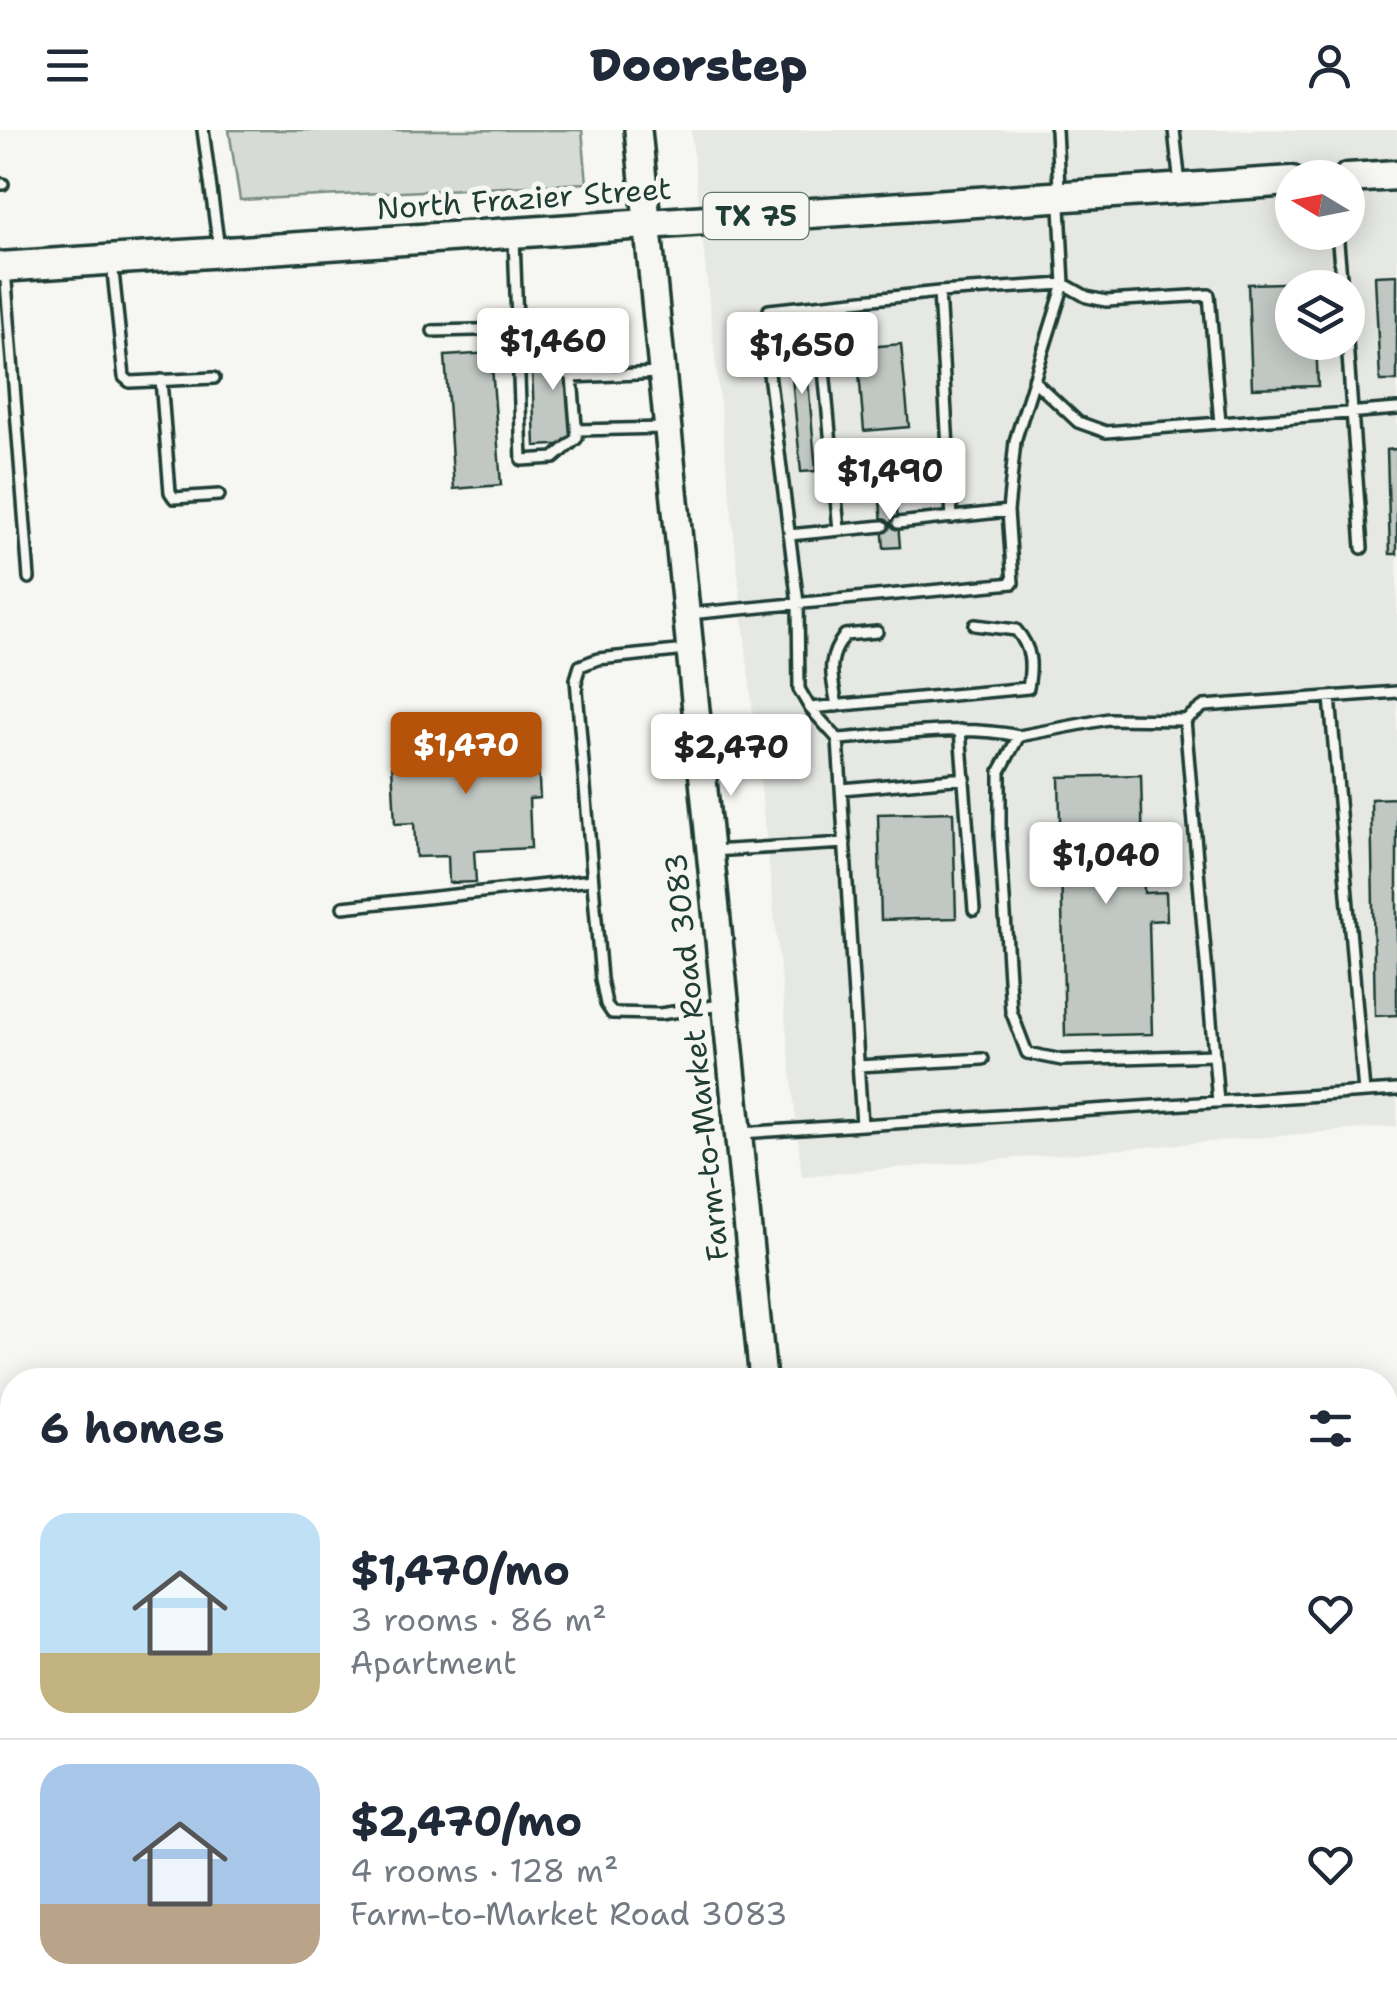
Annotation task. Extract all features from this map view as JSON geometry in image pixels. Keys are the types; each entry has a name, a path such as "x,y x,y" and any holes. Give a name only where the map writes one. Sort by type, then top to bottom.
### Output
{"main road":[{"name":"Farm-to-Market Road 3083","path":"638,130 762,1368"},
{"path":"1365,177 1397,175"},
{"name":"North Frazier Street","path":"2,267 1275,182"}],"lane":[{"path":"203,130 220,252"},
{"path":"685,614 1013,582 1008,511 1014,441 1064,284 1056,130"},
{"path":"1174,130 1180,188"},
{"path":"514,232 522,460 554,458 577,438 572,377"},
{"path":"111,260 124,377 130,382 214,378"},
{"path":"2,267 29,578"},
{"path":"862,1125 838,739 798,689 798,604 765,342 769,310 938,292 1064,284 1086,298 1106,300 1209,294 1220,423"},
{"path":"938,292 952,518"},
{"path":"818,306 839,530"},
{"path":"434,332 516,328 572,377 662,373"},
{"path":"1349,360 1362,548"},
{"path":"160,380 170,492 174,498 219,495"},
{"path":"1033,380 1078,422 1106,432 1397,409"},
{"path":"576,430 667,428"},
{"path":"833,471 948,457"},
{"path":"898,523 1008,511"},
{"path":"789,534 882,526"},
{"path":"810,708 1028,688 1032,666 1026,641 1016,630 975,626"},
{"path":"837,706 830,671 833,650 844,636 878,632"},
{"path":"688,650 598,659 580,666 576,679 600,979 612,1013 660,1014 724,1005"},
{"path":"838,739 960,730 1019,736 1108,718 1185,720 1204,706 1397,692"},
{"path":"1330,697 1364,1092"},
{"path":"1185,720 1218,1102"},
{"path":"960,730 974,910"},
{"path":"1019,736 1000,771 1000,834 1011,1011 1027,1054 1062,1060 1214,1056"},
{"path":"842,789 965,778"},
{"path":"708,852 846,842"},
{"path":"343,907 592,880"},
{"path":"858,1066 983,1059"},
{"path":"738,1133 1397,1090"}],"shaded area":[{"path":"229,130 582,130 587,183 240,200"},
{"path":"691,130 1397,130 1397,1126 802,1176"}],"building":[{"path":"1397,275 1397,381 1380,381 1375,276"},
{"path":"1275,283 1275,360 1317,360 1318,386 1252,388 1248,284"},
{"path":"803,324 816,471 801,472 787,325"},
{"path":"570,340 575,444 535,446 531,341"},
{"path":"901,344 909,427 864,431 857,348"},
{"path":"491,353 501,485 454,489 445,356"},
{"path":"1397,449 1397,554 1390,554 1387,450"},
{"path":"896,499 900,547 884,548 880,500"},
{"path":"525,735 525,747 537,746 540,798 529,799 531,848 474,851 476,882 449,883 448,856 416,857 414,823 395,824 391,743"},
{"path":"1141,775 1144,893 1166,892 1167,920 1149,921 1152,1034 1065,1036 1059,777"},
{"path":"1397,798 1397,1015 1375,1016 1371,799"},
{"path":"953,812 956,918 881,920 878,814"}]}
